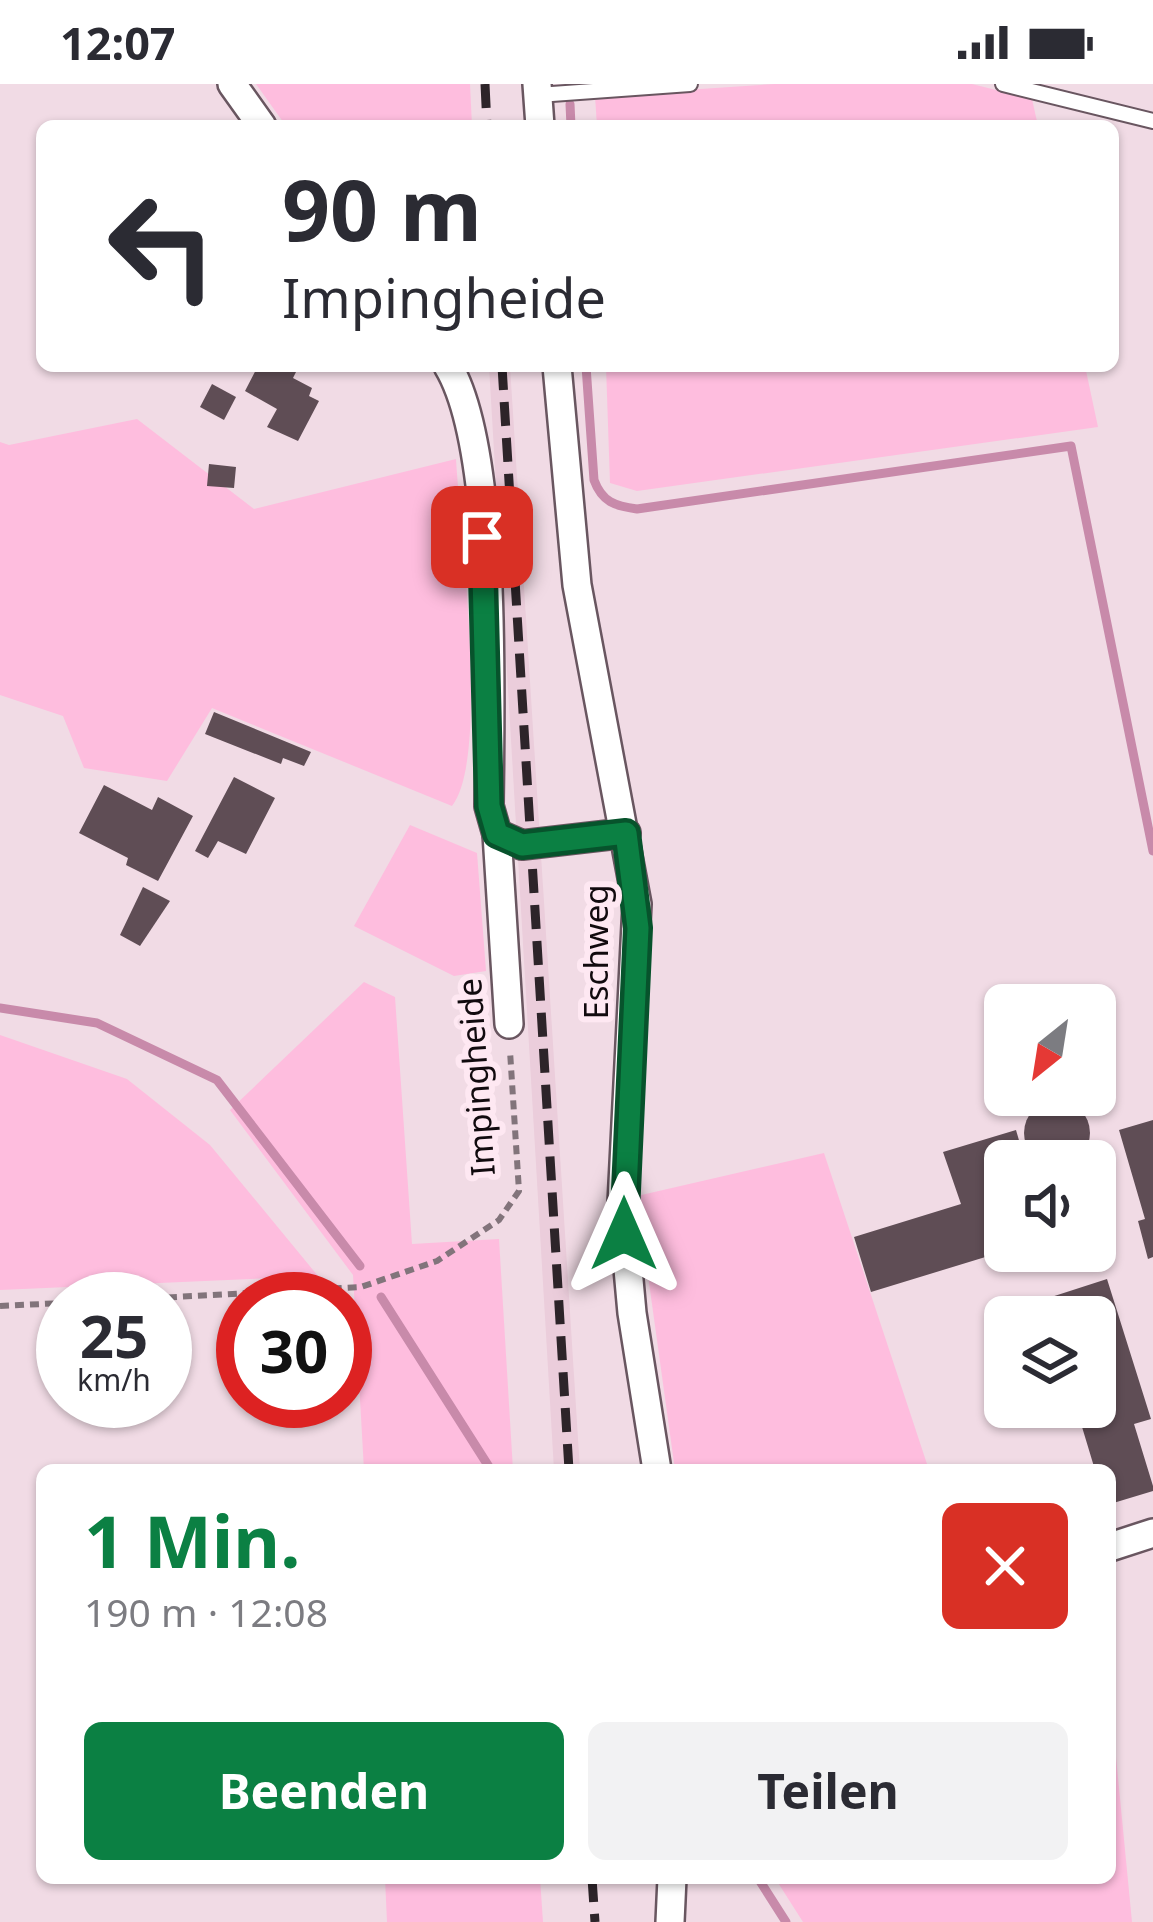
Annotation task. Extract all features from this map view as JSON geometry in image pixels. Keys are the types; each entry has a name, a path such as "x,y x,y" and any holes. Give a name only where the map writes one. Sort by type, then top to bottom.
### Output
{"street":[{"path":"232,84 258,120"},
{"path":"537,90 540,120"},
{"name":"Impingheide","path":"451,372 473,425 488,671 489,806 497,834 508,1024"},
{"name":"Eschweg","path":"558,372 577,585 626,833 638,928 622,1204 632,1313 657,1464"},
{"path":"497,834 522,845 626,833"},
{"path":"1116,1545 1153,1533"},
{"path":"670,1922 672,1884"}],"lane":[{"path":"537,90 690,84"},
{"path":"1003,84 1153,121"}],"path":[{"name":"Impingheide","path":"192,1296 361,1287 437,1261 499,1220 519,1191 508,1024"},
{"path":"0,1306 36,1304"}],"shaded area":[{"path":"256,84 470,84 472,120 282,120"},
{"path":"774,84 972,84 1032,99 1037,120 597,120 595,96"},
{"path":"489,372 510,372 580,1464 554,1464"},
{"path":"606,372 1086,372 1098,427 637,491 610,483"},
{"path":"137,419 254,509 456,459 471,694 463,780 452,806 212,708 167,781 84,768 63,716 0,695 0,442 9,445"},
{"path":"410,825 477,853 486,971 454,976 354,926"},
{"path":"364,982 395,997 412,1244 499,1239 513,1464 364,1464 362,1428 372,1428 372,1272 351,1272 230,1110"},
{"path":"0,1035 127,1079 210,1145 315,1272 216,1272 216,1280 192,1282 192,1272 36,1272 36,1288 0,1290"},
{"path":"824,1153 927,1464 674,1464 637,1196"},
{"path":"1116,1757 1132,1922 803,1922 779,1884 1116,1884"},
{"path":"385,1884 540,1884 543,1922 387,1922"}],"building":[{"path":"255,372 296,372 293,378 312,388 309,396 319,401 298,441 267,427 277,409 245,391"},
{"path":"212,384 236,397 224,420 200,407"},
{"path":"209,464 236,467 234,488 207,486"},
{"path":"214,712 311,752 304,766 283,758 281,764 205,734"},
{"path":"234,777 275,798 246,854 218,841 208,858 195,851"},
{"path":"104,785 152,810 158,797 193,816 158,881 126,865 128,858 79,833"},
{"path":"143,887 170,901 140,946 120,935"},
{"path":"1030,1116 1084,1116 1088,1140 1026,1140"},
{"path":"1153,1120 1153,1257 1148,1259 1138,1221 1145,1219 1119,1130"},
{"path":"1016,1130 1019,1140 984,1140 984,1257 871,1292 854,1237 961,1204 943,1152"},
{"path":"1107,1279 1112,1296 1054,1296"},
{"path":"1116,1308 1151,1419 1134,1424 1153,1491 1116,1502 1116,1464 1093,1464 1082,1428 1116,1428"}],"waterway":[{"path":"570,104 571,120"},
{"path":"586,372 594,480 605,498 629,508 1071,446 1153,851"},
{"path":"0,1008 97,1023 217,1080 360,1266"},
{"path":"381,1297 487,1464"},
{"path":"762,1884 786,1922"}],"railway":[{"path":"485,84 487,120"},
{"path":"502,372 569,1464"},
{"path":"592,1884 595,1922"}],"route":[{"path":"482,537 489,806 497,834 522,845 626,833 638,928 624,1234"}]}
